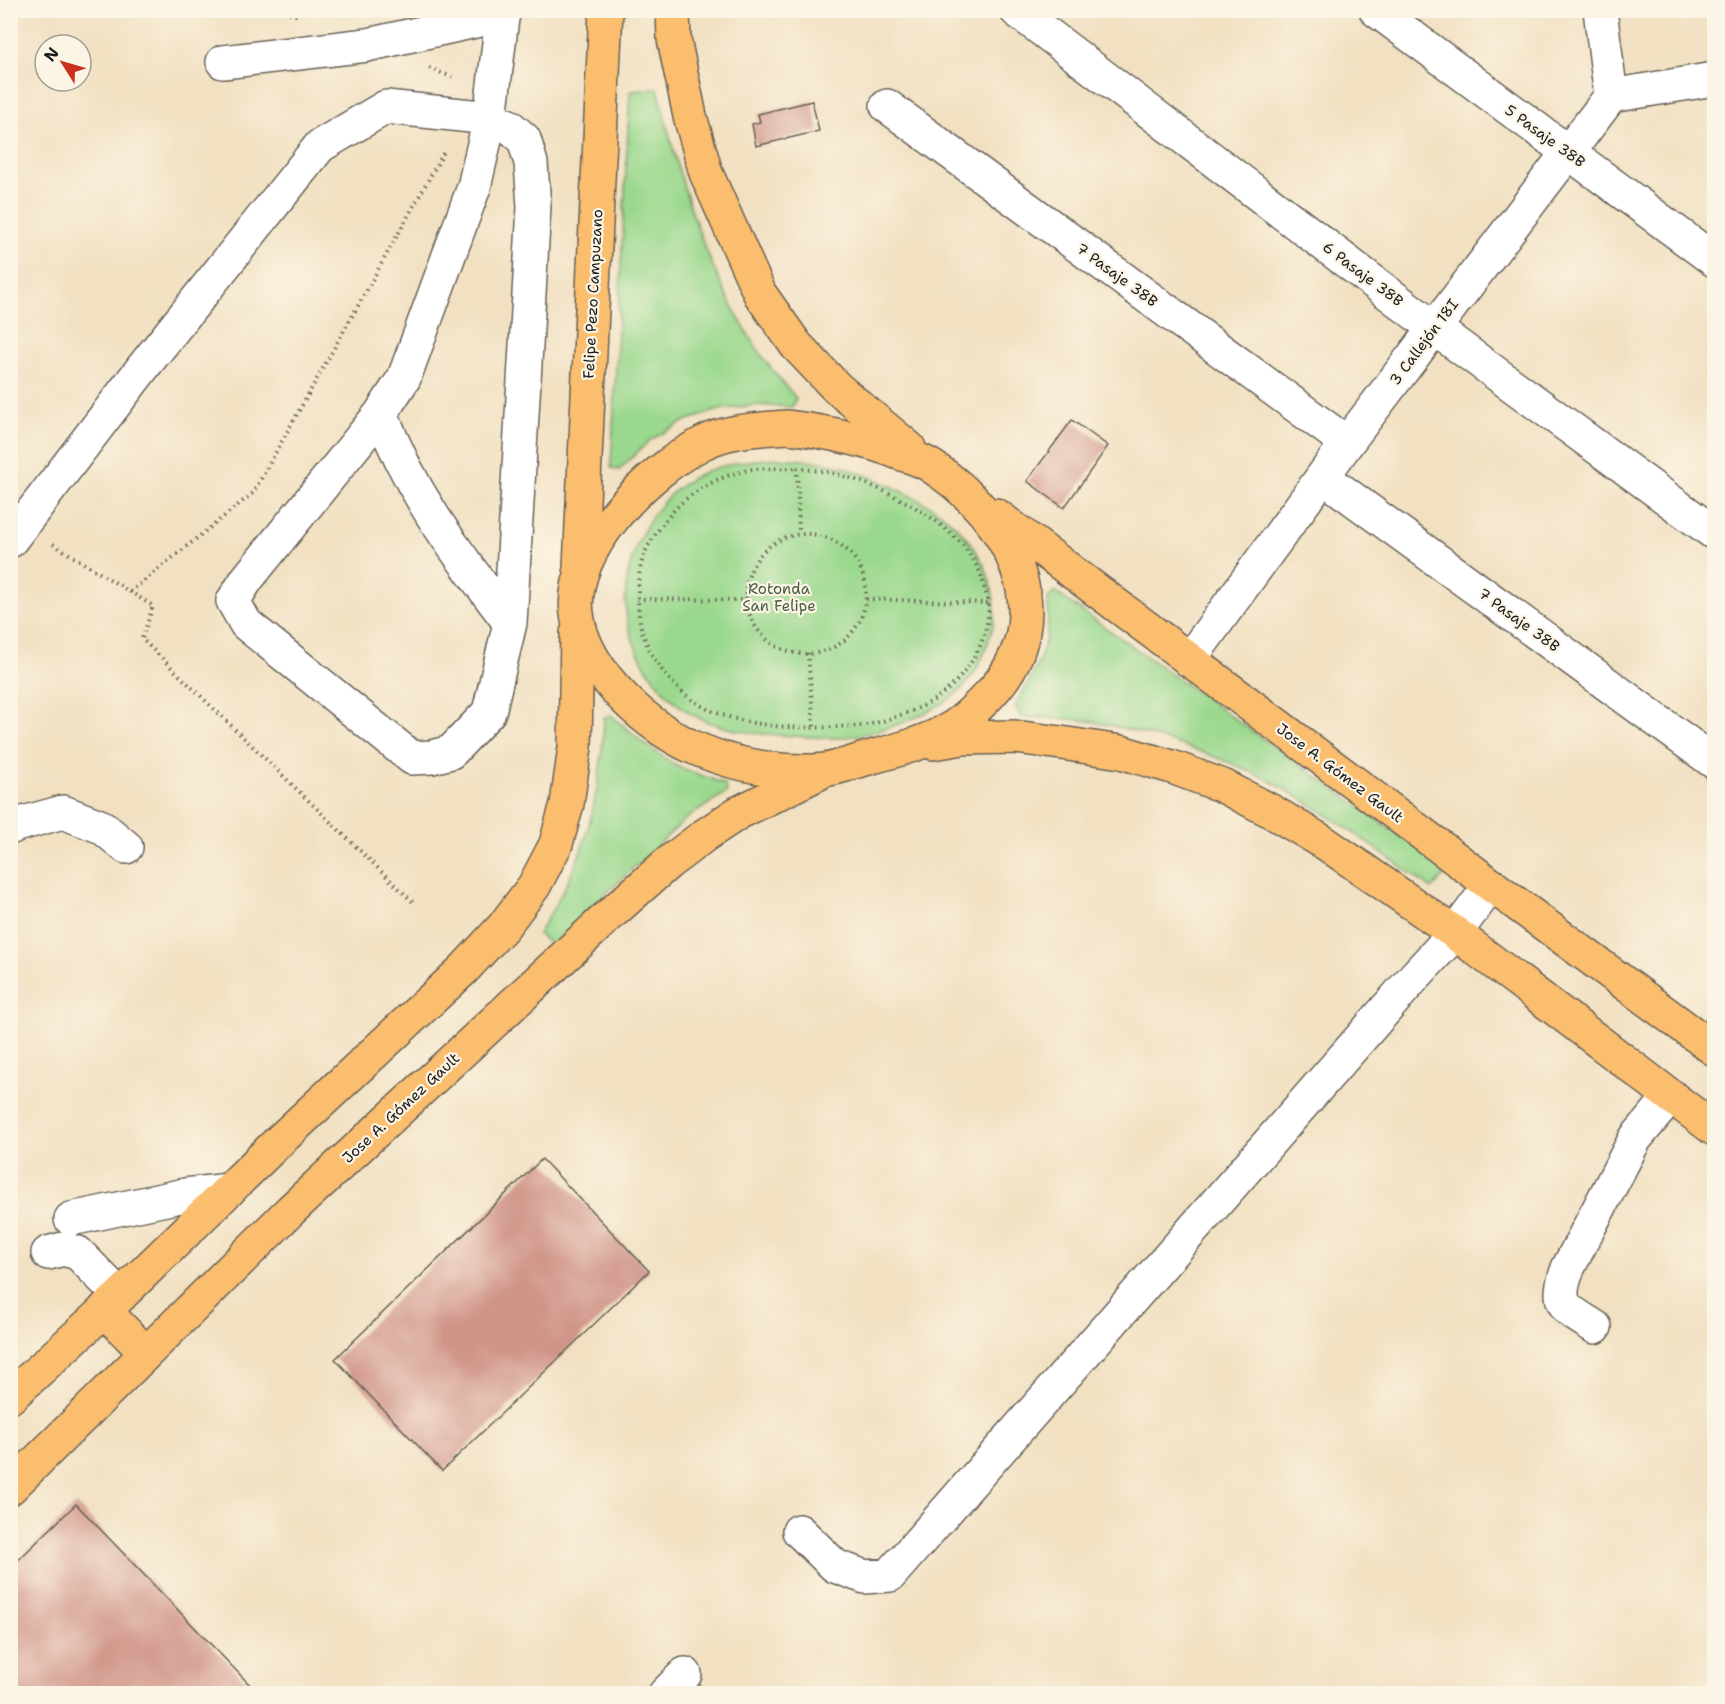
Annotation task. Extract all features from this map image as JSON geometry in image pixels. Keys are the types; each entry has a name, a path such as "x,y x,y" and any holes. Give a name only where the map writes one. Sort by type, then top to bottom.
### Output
{"main road":[{"name":"Felipe Pezo Campuzano","path":"580,578 606,10"},
{"path":"673,10 674,39 678,61 706,173 760,294 796,345 837,388 928,464 968,494 1006,542 1026,601 1024,631 1016,657 998,686 975,710 950,729 911,746"},
{"path":"10,1397 463,969 503,927 534,886 556,844 567,804 575,747 576,614 580,578 592,549 612,519 640,487 666,466 704,442 747,430 788,427 840,434 880,445 928,464"},
{"name":"Jose A. Gómez Gault","path":"968,494 1714,1049"},
{"path":"576,614 586,645 598,668 621,694 671,735 700,751 727,760 772,769 825,770 911,746 963,738 1015,737 1121,752 1172,767 1223,786 1316,837 1455,933 1714,1129"},
{"name":"Jose A. Gómez Gault","path":"10,1488 291,1210 668,863 738,813 825,770"},
{"path":"112,1303 146,1353"}],"street":[{"name":"6 Pasaje 38B","path":"1016,10 1434,328 1714,533"},
{"name":"5 Pasaje 38B","path":"1376,10 1714,260"},
{"path":"1600,10 1611,96 1714,79"},
{"path":"15,525 320,146 386,107 490,118 509,126 524,139 531,163 534,207 510,623 489,712 451,752 432,757 412,758 246,624 233,601 247,579 381,413 404,378 474,187 490,118 503,13 367,45 223,62"},
{"name":"3 Callejón 18I","path":"1189,660 1347,443 1611,96"},
{"name":"7 Pasaje 38B","path":"887,106 1347,443"},
{"path":"381,413 394,448 416,491 458,554 510,623"},
{"name":"7 Pasaje 38B","path":"1323,477 1714,762"},
{"path":"10,828 63,812 102,827 126,847"},
{"path":"799,1531 835,1566 865,1577 890,1575 1455,933 1491,885"},
{"path":"1595,1327 1564,1305 1561,1296 1562,1284 1568,1268 1635,1139 1671,1096"},
{"path":"71,1219 185,1195 229,1190"},
{"path":"48,1253 63,1249 78,1253 112,1303"}],"path":[{"path":"130,592 253,493 450,142 466,82 422,66"},
{"path":"797,468 799,534"},
{"path":"797,468 839,475 872,487 913,506 941,525 969,554 981,577 988,603 984,638 967,669 938,697 902,714 865,725 814,728 764,725 736,719 710,710 684,692 662,671 648,651 639,623 637,599 639,574 647,547 665,519 690,495 716,480 750,470 797,468"},
{"path":"15,525 153,606 142,639 415,904"},
{"path":"806,532 826,536 844,545 857,560 865,579 866,599 862,618 850,635 835,647 808,654 796,654 777,647 762,636 751,619 745,600 747,580 754,561 768,546 786,536 806,532"},
{"path":"637,599 745,600"},
{"path":"866,599 988,603"},
{"path":"808,654 814,728"}],"green space":[{"path":"658,89 687,197 713,266 747,332 767,363 796,398 792,407 755,405 719,410 685,421 650,440 619,470 611,468 630,91"},
{"name":"Rotonda San Felipe","path":"778,458 833,464 873,478 936,510 958,528 968,540 981,560 988,577 993,595 994,622 977,669 967,683 941,704 887,728 851,736 825,738 759,734 714,724 686,711 657,683 645,665 629,627 626,589 634,553 651,519 675,491 707,471 724,465"},
{"path":"1055,592 1449,870 1432,889 1352,832 1290,792 1268,780 1206,754 1094,722 1021,717 1015,706 1041,655 1047,629 1048,598"},
{"path":"611,715 641,741 676,766 725,784 727,792 687,818 551,945 538,934 566,885 583,845 598,782 604,718"}],"building":[{"path":"812,101 819,131 756,146 752,124 760,122 758,114"},
{"path":"1072,420 1108,446 1064,508 1027,481"},
{"path":"542,1159 649,1271 442,1471 335,1359"},
{"path":"76,1504 251,1686 243,1694 10,1694 10,1568"}]}
